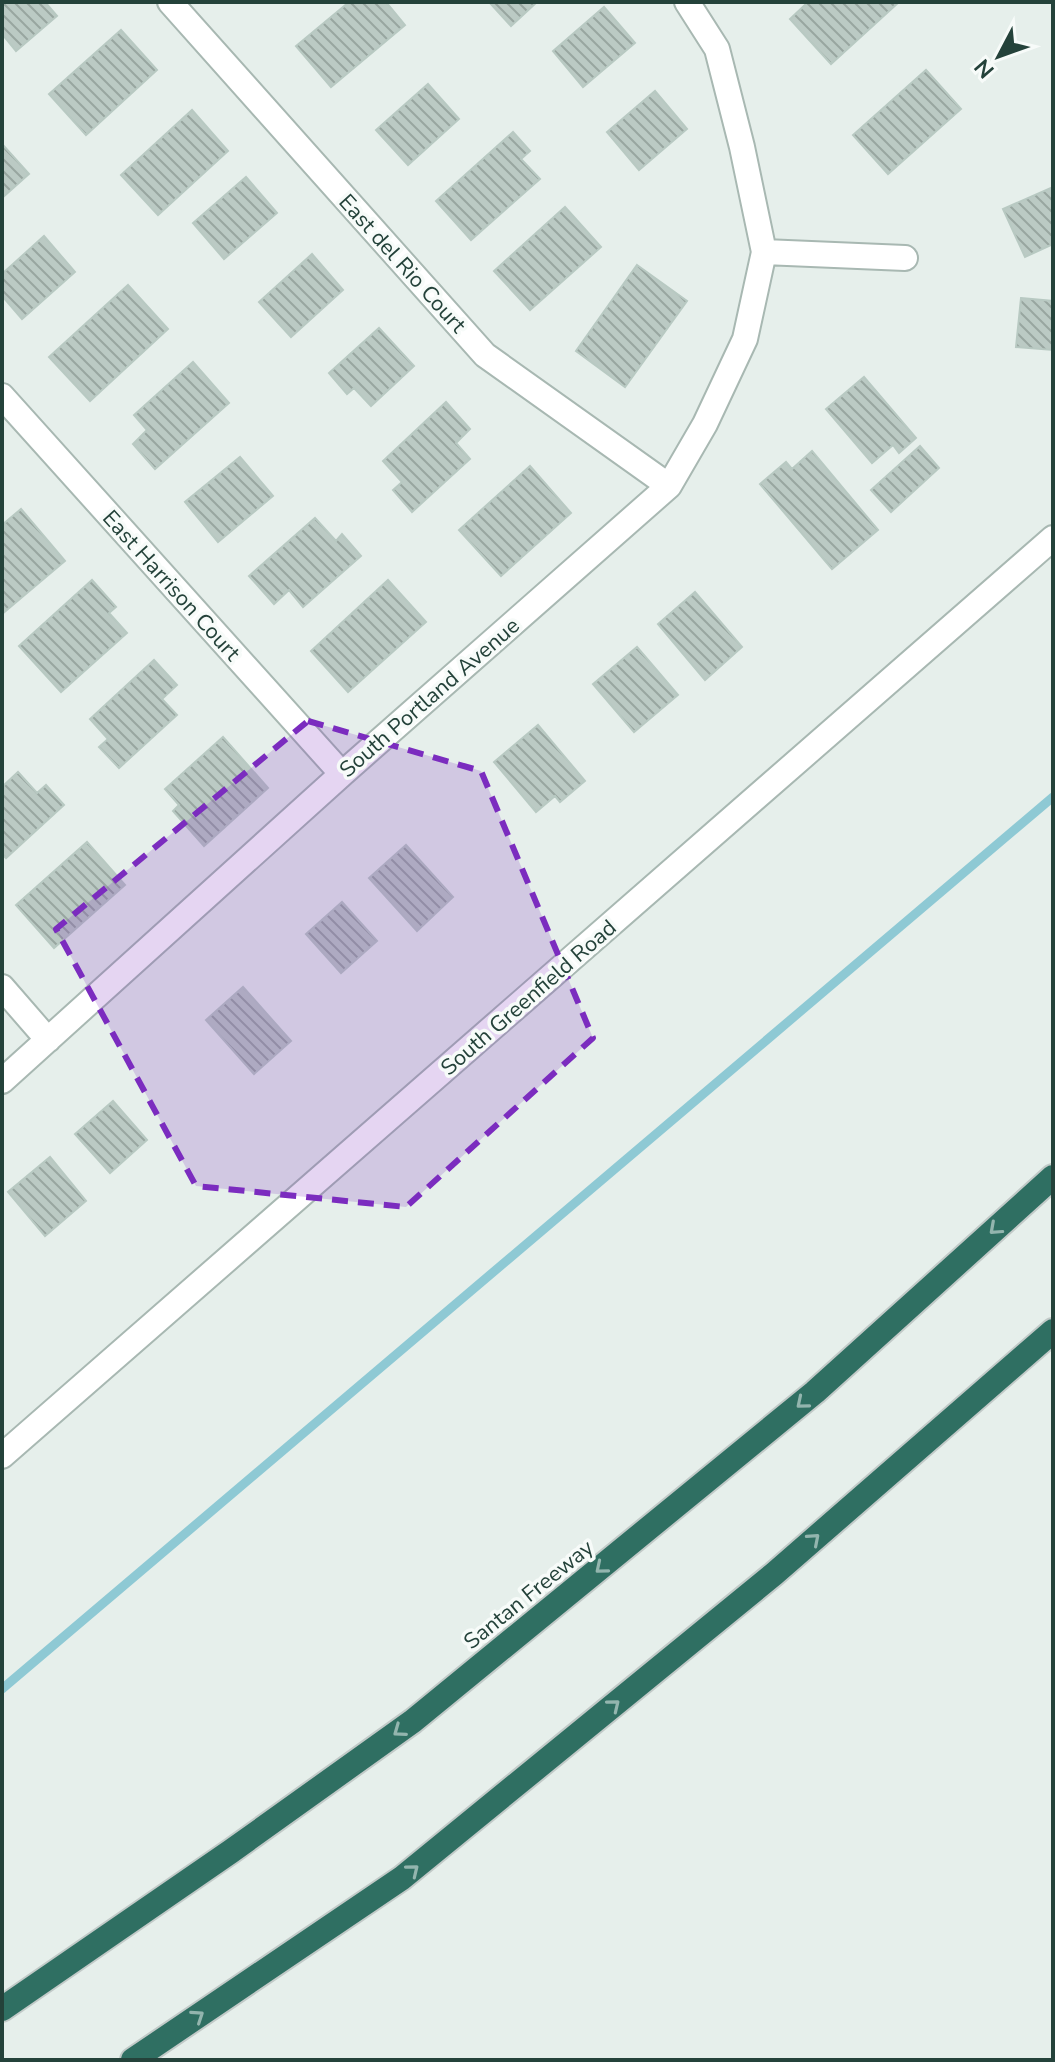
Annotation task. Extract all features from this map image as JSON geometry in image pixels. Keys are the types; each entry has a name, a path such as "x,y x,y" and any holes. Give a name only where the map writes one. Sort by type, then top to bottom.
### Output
{"highway":[{"name":"Santan Freeway","path":"2,2009 413,1721 815,1392 1053,1177"},
{"path":"133,2060 402,1878 774,1574 1053,1331"}],"street":[{"name":"East del Rio Court","path":"170,2 485,355 669,486"},
{"path":"687,2 717,49 764,252 905,258"},
{"name":"South Portland Avenue","path":"2,1081 342,774 669,486 705,424 745,339 764,252"},
{"name":"East Harrison Court","path":"2,396 342,774"},
{"name":"South Greenfield Road","path":"2,1456 1053,538"},
{"path":"2,987 48,1040"}],"highlighted area":[{"path":"308,721 481,771 593,1038 406,1207 196,1186 56,929"}],"building":[{"path":"2,2 45,2 57,16 16,51 2,34"},
{"path":"349,2 386,2 405,25 331,87 296,46"},
{"path":"489,2 537,2 511,26"},
{"path":"808,2 899,2 831,64 790,19"},
{"path":"604,7 635,43 583,87 553,51"},
{"path":"121,30 157,70 86,135 49,94"},
{"path":"926,70 961,109 888,174 853,135"},
{"path":"428,84 459,119 408,165 376,130"},
{"path":"655,91 687,129 639,170 607,132"},
{"path":"192,110 228,151 158,215 121,175"},
{"path":"513,132 530,151 521,159 540,179 471,240 436,201"},
{"path":"2,144 29,174 2,198"},
{"path":"246,177 277,213 224,259 193,223"},
{"path":"1053,187 1053,244 1025,257 1003,209"},
{"path":"565,207 601,247 530,310 494,271"},
{"path":"44,236 75,272 22,319 2,296 2,274"},
{"path":"312,254 343,290 291,337 259,302"},
{"path":"637,265 687,301 625,387 576,351"},
{"path":"128,285 168,329 90,401 49,357"},
{"path":"1021,298 1053,301 1053,350 1016,347"},
{"path":"379,328 414,366 371,406 354,388 347,394 329,373"},
{"path":"193,362 229,403 155,469 133,444 147,430 134,415"},
{"path":"864,377 916,438 899,453 893,445 872,463 826,409"},
{"path":"446,402 470,429 456,443 470,459 412,512 393,490 402,482 383,461"},
{"path":"920,446 939,468 891,512 871,490"},
{"path":"812,451 878,530 832,569 760,484 786,462 792,469"},
{"path":"240,457 273,496 218,542 185,502"},
{"path":"530,466 571,513 501,576 459,530"},
{"path":"21,509 65,561 2,614 2,525"},
{"path":"315,518 336,541 342,534 361,556 303,607 289,590 274,604 249,576"},
{"path":"92,580 116,607 109,613 127,633 61,692 19,646"},
{"path":"388,580 426,622 348,692 311,651"},
{"path":"695,592 742,647 705,680 658,624"},
{"path":"637,647 678,695 634,732 593,684"},
{"path":"154,660 177,685 162,699 177,715 119,768 99,747 108,739 90,719"},
{"path":"538,725 585,781 560,802 555,796 536,812 494,762"},
{"path":"223,737 268,788 204,846 173,811 179,805 165,789"},
{"path":"18,772 37,793 46,785 64,805 6,858 2,854 2,787"},
{"path":"87,842 125,885 54,948 16,905"},
{"path":"406,845 453,897 417,931 369,878"},
{"path":"342,902 377,941 341,973 306,934"},
{"path":"243,987 291,1041 254,1074 206,1020"},
{"path":"113,1101 147,1140 110,1173 75,1134"},
{"path":"50,1157 86,1201 45,1236 8,1192"}],"waterway":[{"path":"2,1689 1053,797"}]}
